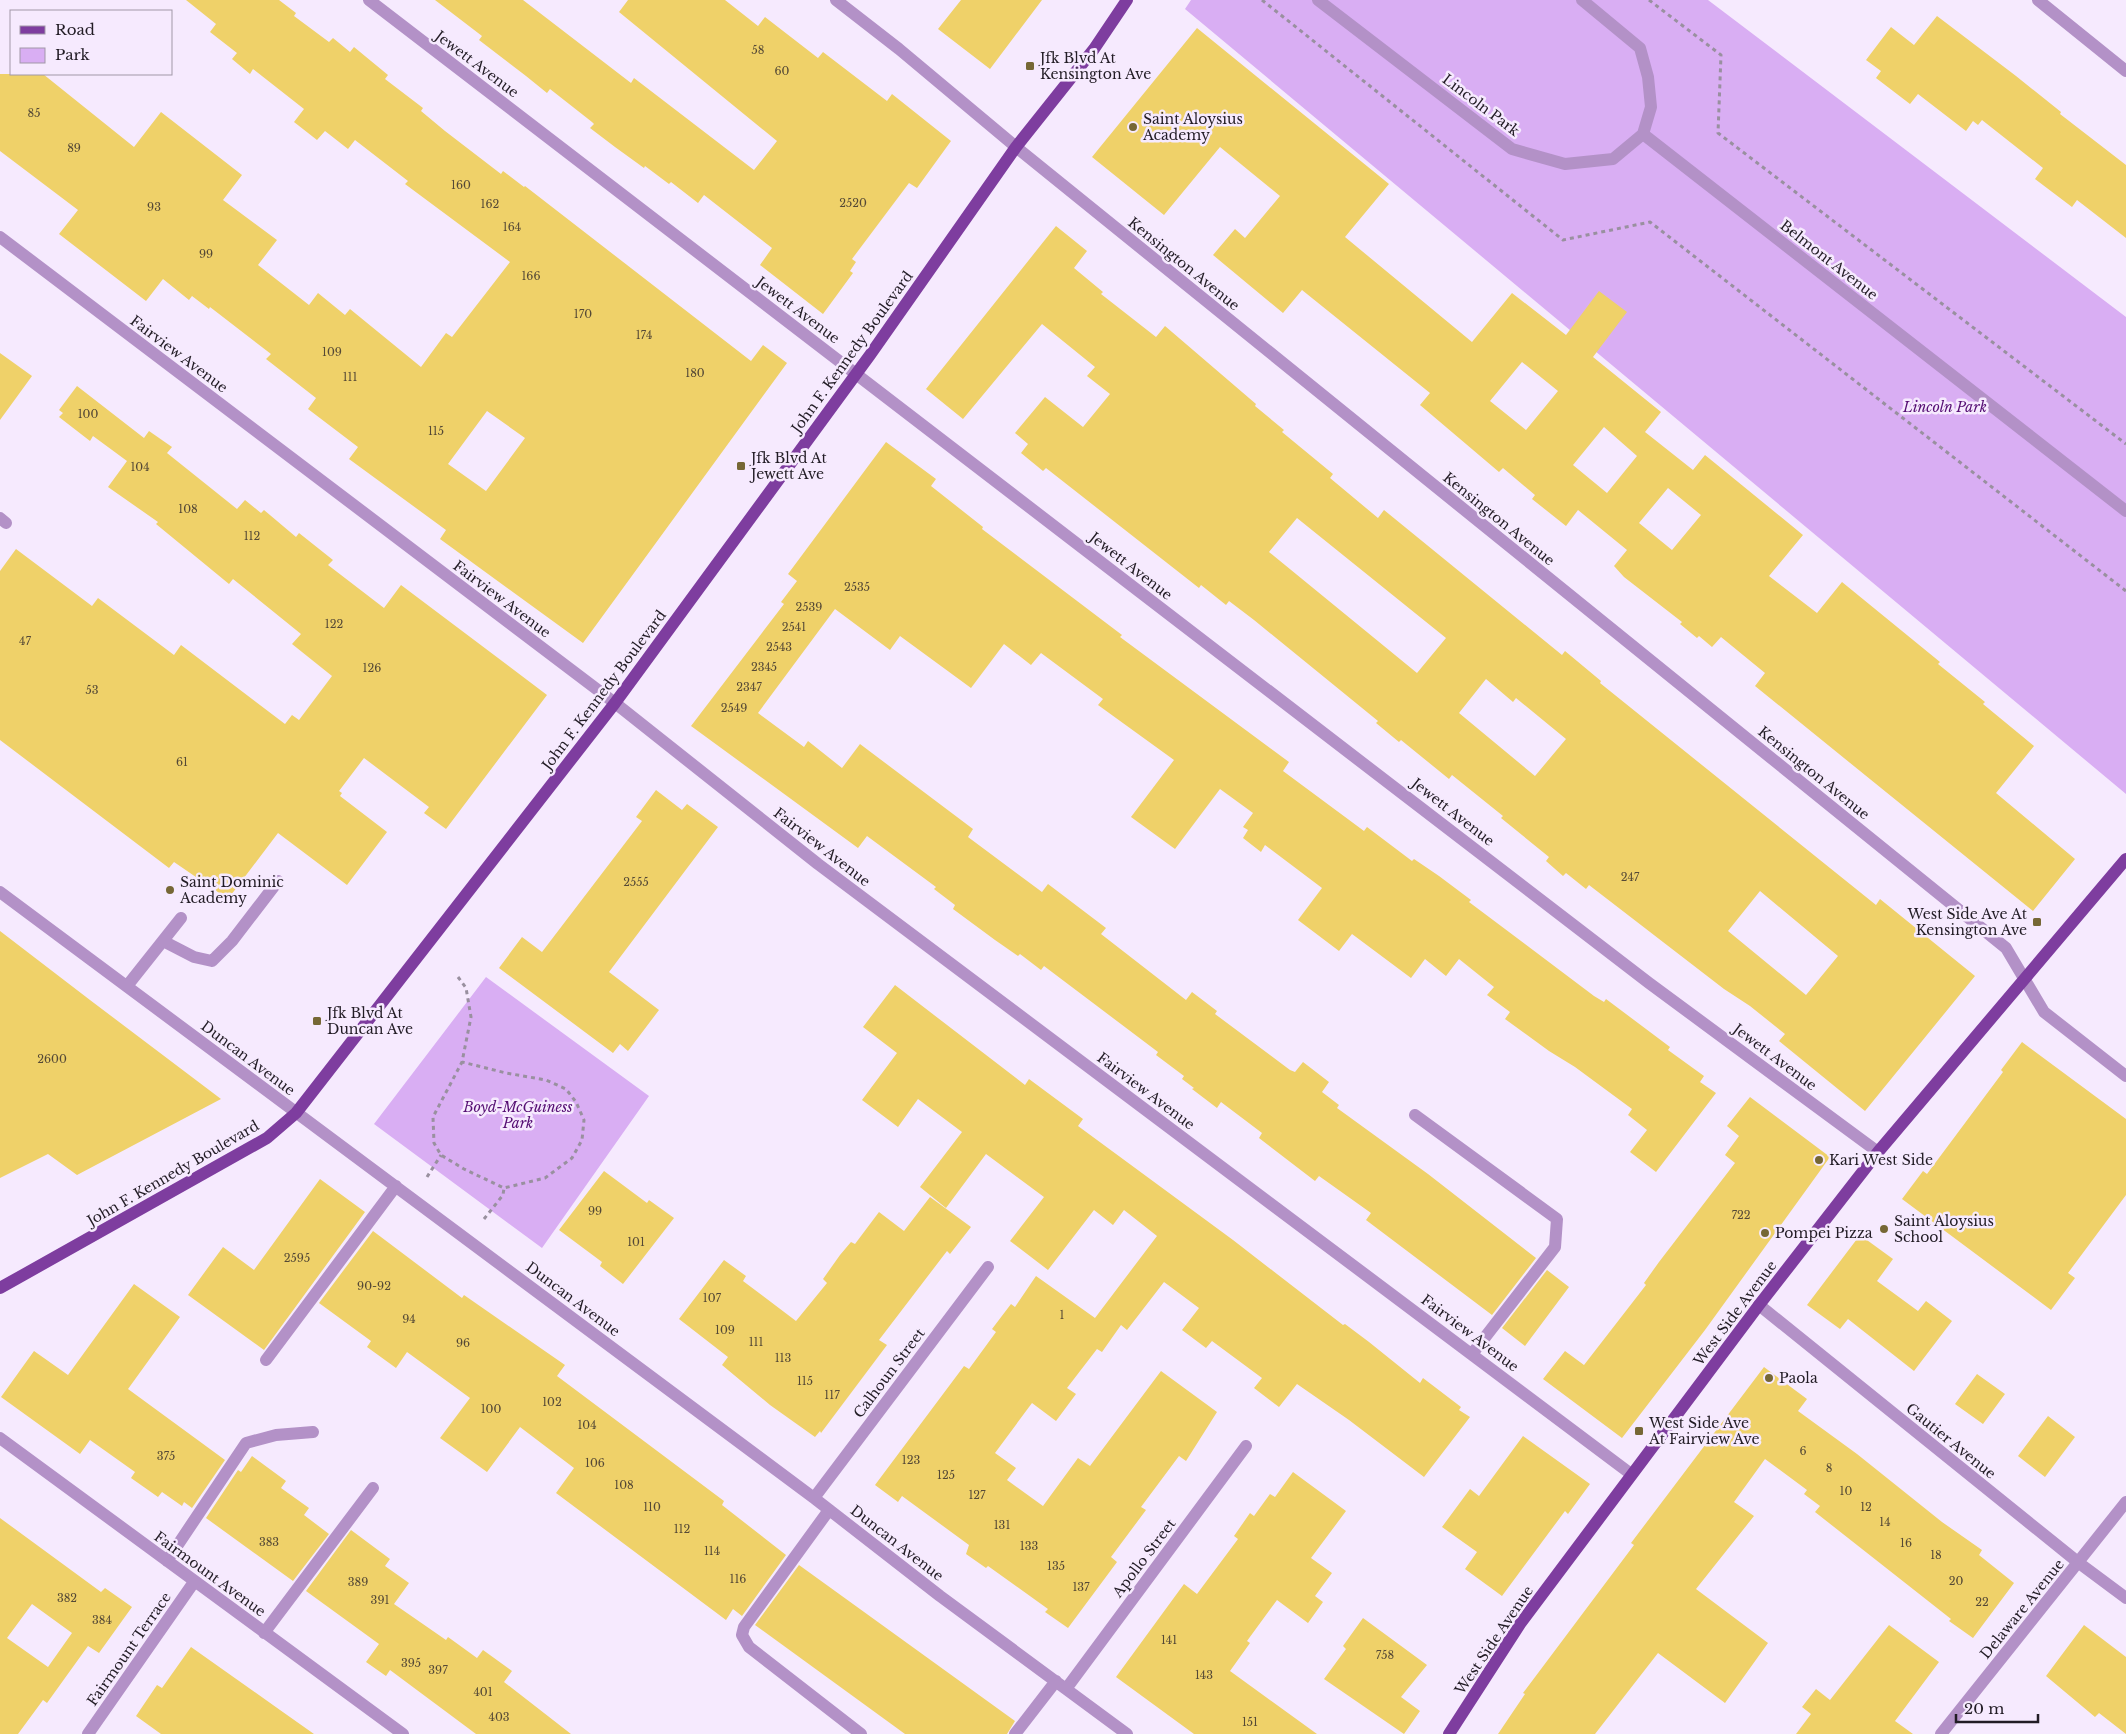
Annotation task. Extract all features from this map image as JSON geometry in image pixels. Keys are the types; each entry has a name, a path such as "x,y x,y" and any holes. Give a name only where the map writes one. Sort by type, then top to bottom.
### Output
{"main road":[{"name":"John F. Kennedy Boulevard","path":"0,1288 267,1138 296,1113 615,703 857,373 1016,147 1094,49 1127,0"},
{"name":"West Side Avenue","path":"1449,1734 1520,1624 1759,1305 1878,1152 2126,860"}],"street":[{"name":"Jewett Avenue","path":"369,0 1649,983 1878,1152"},
{"name":"Kensington Avenue","path":"836,0 899,49 1016,147 2006,948 2044,1012 2126,1076"},
{"name":"Lincoln Park","path":"1318,0 1512,149 1565,164 1612,159 1643,134"},
{"path":"1582,0 1640,48 1648,77 1651,107 1643,134"},
{"path":"2038,0 2126,71"},
{"name":"Belmont Avenue","path":"1643,134 2126,510"},
{"name":"Fairview Avenue","path":"0,237 615,703 818,864 1631,1474"},
{"path":"163,941 194,957 212,961 232,941 278,881"},
{"name":"Duncan Avenue","path":"0,892 814,1498 940,1596 1127,1734"},
{"path":"126,986 181,918"},
{"path":"1415,1115 1557,1219 1556,1247 1472,1354"},
{"path":"266,1360 396,1186"},
{"name":"Calhoun Street","path":"814,1498 988,1267"},
{"name":"Gautier Avenue","path":"1759,1305 2079,1563 2126,1598"},
{"path":"166,1561 246,1443 276,1435 313,1432"},
{"name":"Fairmount Avenue","path":"0,1438 403,1734"},
{"name":"Apollo Street","path":"1015,1734 1061,1685 1246,1446"},
{"path":"264,1633 373,1488"},
{"name":"Delaware Avenue","path":"1941,1734 2126,1502"},
{"path":"829,1510 744,1627 742,1634 749,1647 861,1734"},
{"name":"Fairmount Terrace","path":"88,1734 194,1582"}],"path":[{"path":"1262,0 1563,240 1650,222 2126,591"},
{"path":"1649,0 1721,55 1718,133 2126,444"},
{"path":"458,978 466,988 471,1018 462,1062 433,1117 434,1143 441,1155 464,1169 504,1188 545,1178 572,1158 582,1140 584,1120 576,1102 566,1089 546,1080 506,1073 462,1062"},
{"path":"427,1177 441,1155"},
{"path":"484,1219 502,1195 504,1188"}],"green space":[{"name":"Lincoln Park","path":"1191,0 1708,0 2126,317 2126,794 1185,9"},
{"name":"Boyd-McGuiness Park","path":"486,977 649,1096 542,1248 374,1124"}],"building":[{"path":"186,0 279,0 296,13 294,16 329,42 333,38 350,52 354,47 388,75 385,79 423,108 421,111 445,131 501,174 503,171 525,186 751,361 763,345 787,363 583,643 440,539 446,530 349,459 358,447 308,409 316,398 266,359 271,354 210,307 209,309 192,296 189,300 163,279 146,301 59,234 78,210 0,151 0,74 44,75 134,147 161,112 242,175 223,200 277,240 258,265 309,305 318,293 345,315 350,309 421,367 446,333 452,337 510,262 405,184 408,181 355,140 348,149 325,131 317,140 294,122 304,109 253,69 250,74 232,59 237,53 210,32 216,24","holes":["487,411 525,438 486,491 448,464"]},
{"path":"435,0 523,0 631,83 634,78 754,170 777,141 619,12 628,0 725,0 758,26 765,17 818,58 823,52 887,101 892,94 951,141 917,188 909,183 852,259 856,262 850,271 853,273 823,314 760,265 772,248 704,195 698,203 671,182 669,184 615,147 590,128 594,124 592,122 550,89 547,93 479,40 482,36"},
{"path":"961,0 1042,0 990,69 938,29"},
{"path":"1937,16 2016,76 2061,112 2060,114 2126,165 2126,238 2077,200 2072,207 2035,179 2043,168 1982,120 1978,125 1973,121 1966,131 1918,94 1910,104 1876,78 1881,71 1866,60 1891,27 1914,45"},
{"path":"1197,28 1389,184 1345,237 1472,342 1512,293 1566,335 1599,291 1627,312 1593,357 1661,412 1645,432 1693,470 1705,455 1803,535 1769,576 1817,613 1842,582 1940,662 1938,664 1985,702 1983,704 2034,746 1996,793 2075,859 2033,911 1755,686 1765,673 1721,637 1712,647 1699,636 1697,638 1680,624 1682,622 1624,577 1614,566 1627,550 1578,510 1566,526 1532,499 1535,495 1503,468 1499,472 1420,405 1430,393 1302,290 1283,313 1213,255 1235,229 1245,238 1280,196 1220,147 1164,215 1092,157","holes":["1522,362 1558,391 1526,430 1490,401","1604,427 1637,456 1607,493 1573,465","1668,488 1701,515 1672,550 1639,523"]},
{"path":"1056,226 1087,251 1074,268 1103,292 1101,294 1156,337 1165,326 1256,404 1255,406 1284,430 1282,432 1333,474 1330,478 1378,518 1384,510 1562,655 1565,651 1601,681 1600,683 1876,905 1880,899 1975,976 1865,1111 1779,1041 1785,1034 1750,1006 1724,989 1589,885 1586,889 1566,873 1563,876 1546,861 1549,857 1501,818 1503,816 1452,775 1449,779 1401,740 1399,742 1376,723 1378,721 1254,620 1229,601 1226,605 1201,585 1199,588 1046,468 1043,471 1021,453 1028,444 1015,433 1045,397 1083,427 1110,394 1087,376 1095,367 1042,324 963,419 926,389","holes":["1297,518 1446,638 1417,673 1269,552","1486,679 1513,702 1516,698 1566,739 1535,776 1459,713","1760,891 1838,956 1806,995 1728,931"]},
{"path":"0,353 32,376 0,420"},
{"path":"77,386 144,438 149,431 172,447 167,453 237,509 245,500 261,513 264,510 296,537 299,533 333,560 328,565 384,608 401,585 547,695 446,829 424,813 429,807 364,758 339,791 342,793 340,796 387,832 347,885 278,833 228,899 174,862 169,868 0,740 0,571 16,549 92,606 98,598 174,655 181,645 285,724 292,715 299,720 332,676 292,644 301,634 233,579 229,584 156,524 158,522 108,487 127,461 93,436 90,441 59,417 63,413 59,410"},
{"path":"886,442 936,479 931,486 983,527 982,529 1122,635 1120,637 1289,762 1283,771 1364,831 1367,827 1412,861 1414,859 1439,876 1471,900 1469,902 1594,996 1604,1002 1606,999 1670,1047 1668,1050 1704,1076 1700,1082 1716,1093 1656,1172 1630,1152 1647,1130 1628,1115 1632,1109 1505,1019 1510,1012 1487,995 1494,987 1459,959 1446,976 1425,959 1411,978 1352,934 1339,951 1298,920 1322,888 1265,845 1261,852 1243,838 1248,830 1243,827 1253,813 1220,789 1175,849 1131,817 1174,760 1098,705 1103,699 1041,653 1031,665 1004,644 971,688 900,636 890,650 835,609 758,713 804,747 808,741 842,768 860,744 973,829 968,837 1042,892 1048,884 1106,928 1101,934 1186,1000 1192,992 1217,1011 1215,1014 1290,1070 1295,1072 1303,1062 1329,1082 1322,1092 1339,1105 1337,1108 1428,1174 1536,1258 1492,1315 1366,1220 1371,1213 1319,1176 1315,1181 1259,1138 1262,1133 1221,1102 1217,1108 1192,1089 1194,1088 1182,1079 1184,1076 1156,1055 1158,1052 1044,966 1041,970 1020,954 1018,956 995,940 953,909 955,905 934,889 936,887 867,836 858,848 691,726 784,604 781,602 797,581 788,574"},
{"path":"656,790 682,810 687,804 718,827 609,972 659,1010 628,1051 620,1044 613,1053 499,968 522,937 542,952 642,821 636,817"},
{"path":"0,931 221,1099 77,1175 48,1154 0,1178"},
{"path":"895,985 1025,1085 1029,1079 1083,1119 1078,1126 1233,1240 1343,1325 1345,1324 1369,1342 1420,1383 1423,1378 1461,1407 1459,1410 1470,1417 1424,1477 1349,1420 1297,1384 1279,1407 1254,1388 1262,1378 1212,1341 1206,1348 1182,1330 1199,1308 1164,1282 1127,1330 1121,1325 1102,1352 1097,1349 1067,1388 1076,1394 1056,1421 1032,1403 995,1453 1016,1468 1007,1480 1043,1506 1078,1458 1090,1466 1161,1371 1217,1412 1186,1461 1179,1456 1141,1507 1146,1510 1111,1557 1117,1562 1068,1628 1045,1612 1048,1609 988,1566 986,1568 966,1554 969,1545 902,1496 898,1502 875,1485 964,1366 969,1369 996,1332 992,1329 1011,1304 1015,1307 1036,1276 1095,1318 1157,1236 1124,1210 1113,1225 1094,1210 1048,1270 1010,1241 1044,1197 986,1154 946,1208 920,1187 962,1132 918,1099 898,1127 862,1100 897,1053 863,1027"},
{"path":"2022,1042 2126,1119 2126,1195 2068,1273 2075,1278 2051,1310 1902,1199 1923,1171 1927,1174 2003,1072 2001,1070"},
{"path":"1750,1097 1830,1157 1705,1330 1622,1438 1543,1379 1565,1351 1584,1365 1646,1285 1644,1283 1659,1262 1735,1163 1725,1155 1739,1136 1727,1126"},
{"path":"604,1171 647,1203 649,1200 674,1218 623,1284 600,1266 602,1262 559,1230"},
{"path":"320,1179 365,1212 264,1350 188,1295 223,1247 254,1270"},
{"path":"930,1197 971,1227 950,1254 947,1251 879,1340 887,1345 821,1433 820,1431 815,1437 770,1405 722,1365 728,1357 679,1319 724,1260 746,1276 743,1281 796,1321 827,1283 823,1279 840,1255 851,1242 855,1244 879,1212 904,1231"},
{"path":"373,1231 462,1298 464,1295 565,1365 557,1376 724,1501 722,1505 786,1555 742,1616 733,1609 726,1620 556,1493 574,1468 520,1427 487,1472 440,1438 470,1398 407,1352 396,1368 367,1347 371,1341 319,1303"},
{"path":"1860,1235 1893,1259 1877,1281 1918,1311 1926,1301 1952,1321 1914,1371 1848,1319 1840,1329 1807,1305"},
{"path":"1547,1270 1569,1287 1525,1346 1502,1328"},
{"path":"134,1284 180,1317 128,1389 225,1460 192,1508 184,1502 182,1506 162,1492 158,1497 131,1478 135,1472 90,1440 80,1454 1,1397 34,1351 68,1375"},
{"path":"1764,1367 1807,1399 1798,1411 1857,1454 1942,1522 1982,1550 1979,1555 2014,1583 1973,1638 1949,1621 1951,1619 1815,1512 1820,1506 1804,1494 1807,1490 1765,1459 1734,1502 1754,1516 1696,1589 1768,1643 1725,1703 1658,1653 1595,1734 1498,1734 1525,1694 1523,1693 1634,1545 1631,1543"},
{"path":"1977,1374 2005,1394 1983,1424 1955,1404"},
{"path":"2048,1416 2075,1437 2045,1477 2018,1456"},
{"path":"1523,1436 1590,1484 1568,1514 1565,1511 1502,1596 1465,1569 1477,1552 1442,1527 1470,1489 1479,1496"},
{"path":"252,1456 286,1481 281,1488 309,1508 304,1515 329,1534 293,1581 206,1518 238,1470 241,1472"},
{"path":"1293,1472 1346,1511 1311,1558 1332,1573 1315,1596 1323,1602 1308,1623 1277,1600 1247,1641 1250,1643 1230,1671 1317,1734 1194,1734 1116,1677 1184,1584 1197,1594 1238,1539 1234,1536 1250,1513 1254,1516 1270,1494 1275,1497"},
{"path":"0,1518 101,1592 105,1588 132,1607 99,1653 88,1646 47,1703 43,1700 18,1734 0,1734","holes":["32,1604 72,1633 48,1667 7,1638"]},
{"path":"351,1530 390,1559 385,1566 409,1583 394,1604 446,1640 448,1637 477,1658 483,1650 512,1671 504,1682 571,1734 476,1734 390,1670 386,1676 366,1662 379,1644 306,1591"},
{"path":"799,1565 1015,1721 1007,1734 905,1734 755,1625"},
{"path":"1363,1618 1427,1665 1401,1697 1420,1711 1404,1734 1324,1679 1346,1649 1343,1646"},
{"path":"1889,1625 1939,1662 1895,1721 1913,1734 1796,1734 1811,1714 1802,1707 1816,1689 1830,1700"},
{"path":"2084,1625 2126,1657 2126,1734 2099,1713 2095,1717 2046,1676"},
{"path":"191,1647 314,1734 161,1734 136,1716 157,1685 162,1688"}],"place":[{"name":"Jfk Blvd At Kensington Ave","path":"1030,66"},
{"name":"Saint Aloysius Academy","path":"1133,127"},
{"name":"Jfk Blvd At Jewett Ave","path":"741,466"},
{"name":"Saint Dominic Academy","path":"170,890"},
{"name":"West Side Ave At Kensington Ave","path":"2037,922"},
{"name":"Jfk Blvd At Duncan Ave","path":"317,1021"},
{"name":"Kari West Side","path":"1819,1160"},
{"name":"Saint Aloysius School","path":"1884,1229"},
{"name":"Pompei Pizza","path":"1765,1233"},
{"name":"Paola","path":"1769,1378"},
{"name":"West Side Ave At Fairview Ave","path":"1639,1431"}]}
